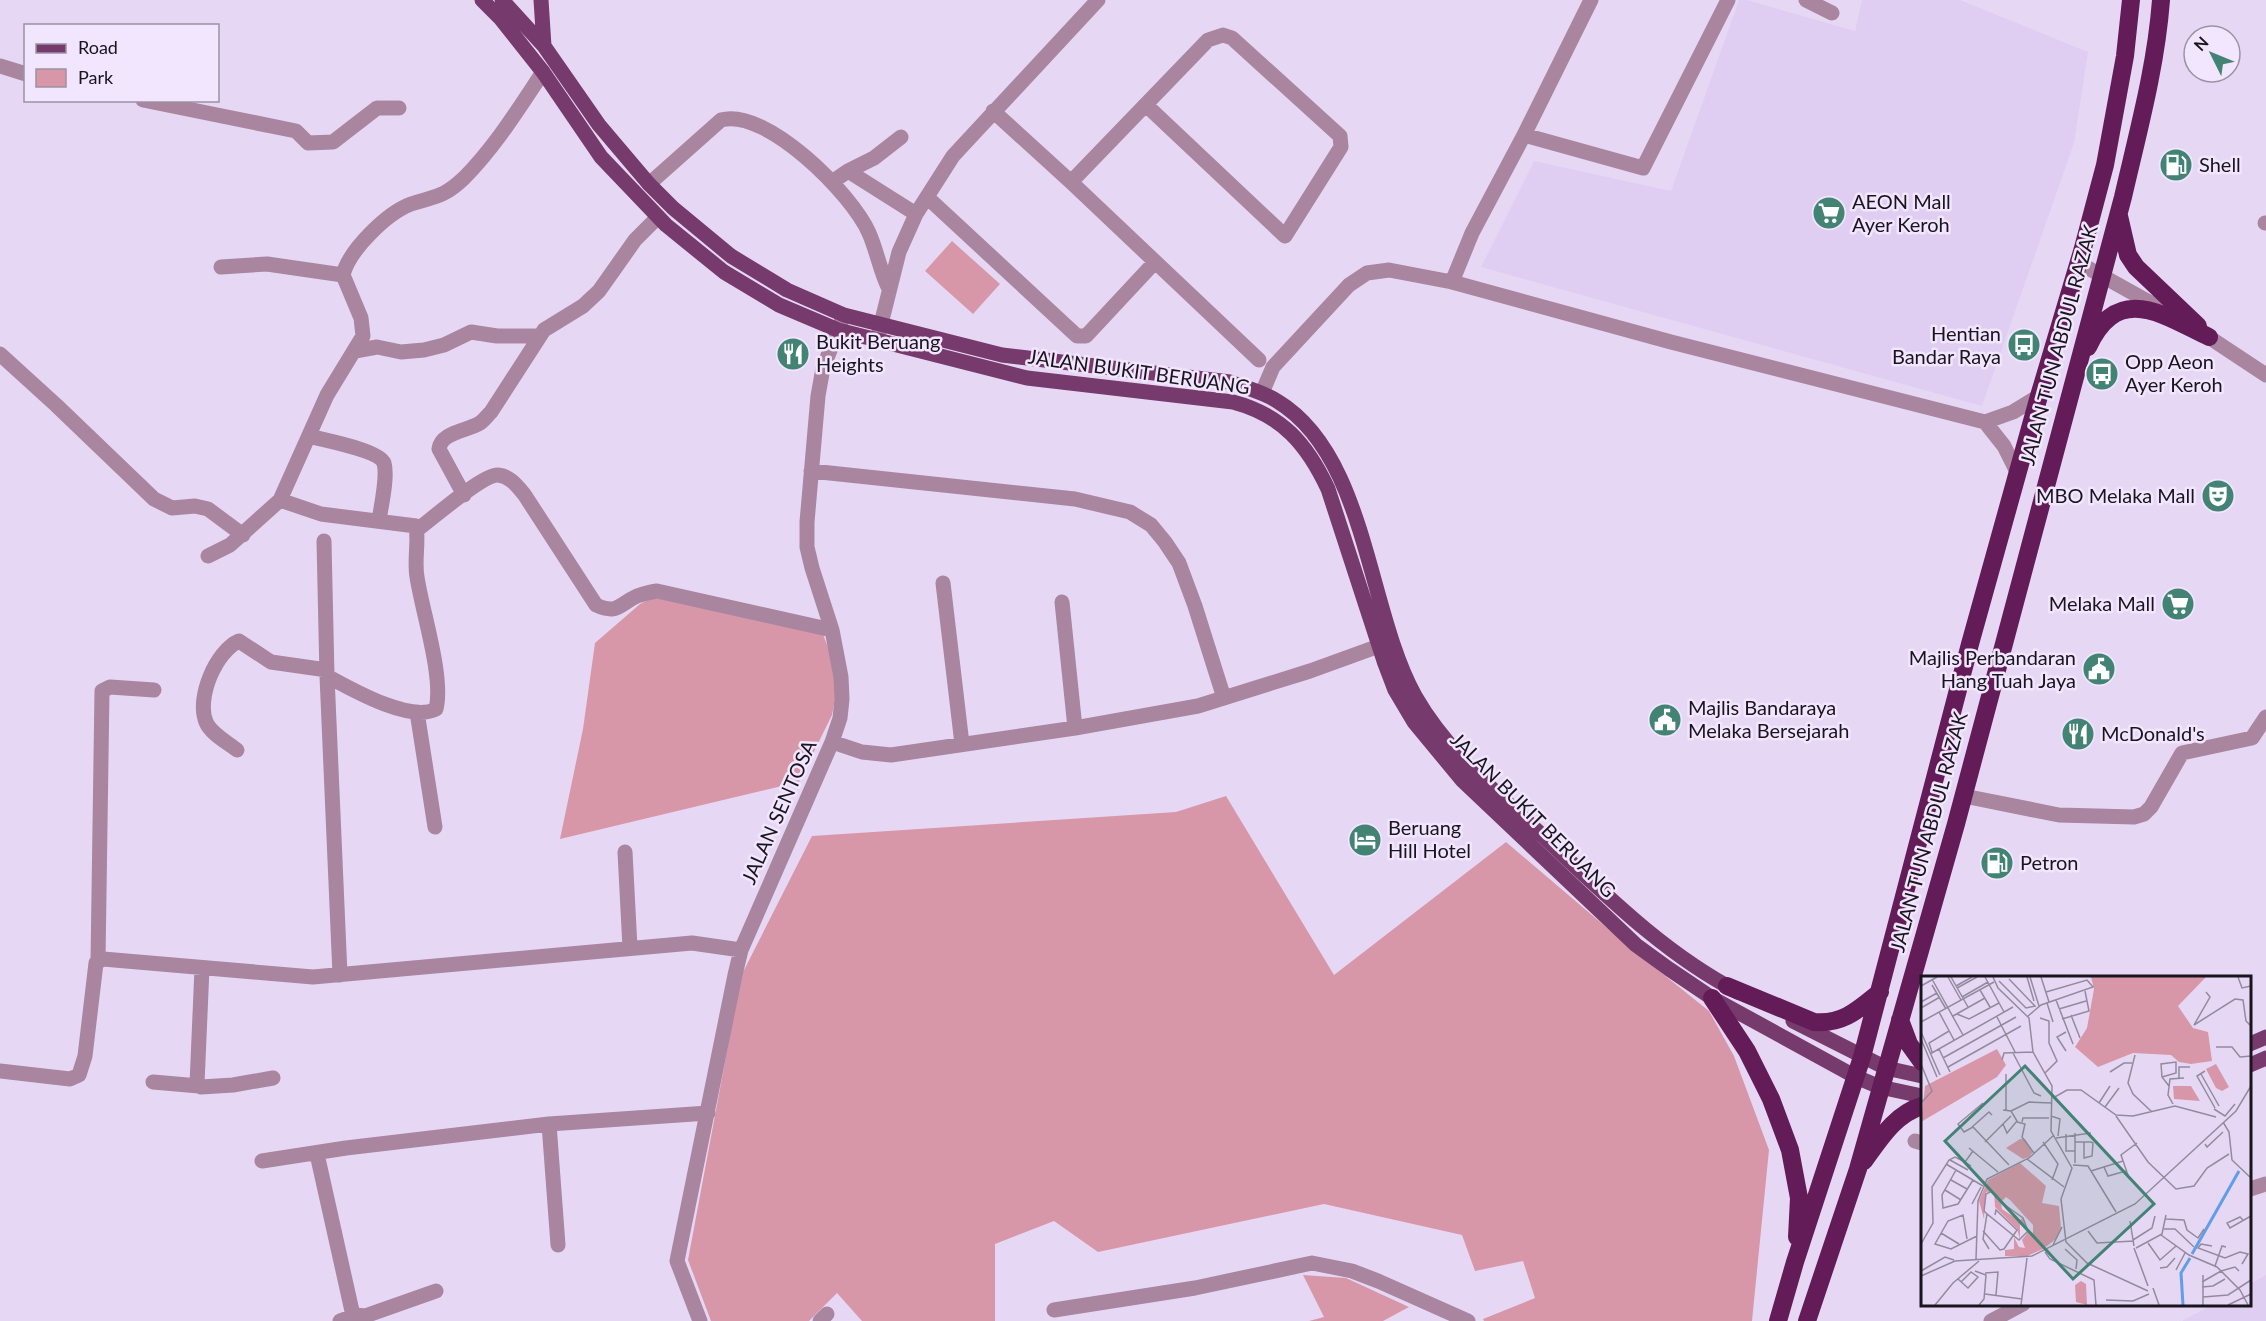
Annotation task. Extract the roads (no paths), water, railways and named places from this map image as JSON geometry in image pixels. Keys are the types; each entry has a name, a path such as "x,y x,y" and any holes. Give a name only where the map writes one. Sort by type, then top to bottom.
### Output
{"highway":[{"name":"JALAN TUN ABDUL RAZAK","path":"1778,1321 1862,1057 1970,644 2039,396 2079,263 2105,165 2125,56 2131,0"},
{"name":"JALAN TUN ABDUL RAZAK","path":"1807,1321 1858,1169 1964,796 2145,103 2159,29 2161,0"},
{"path":"2118,211 2128,255 2136,267 2210,337"},
{"path":"2075,374 2091,340 2102,325 2115,313 2129,308 2143,308 2210,337"},
{"path":"1727,986 1815,1022 1828,1024 1854,1013 1880,992"},
{"path":"1712,998 1747,1051 1771,1099 1790,1150 1799,1198 1795,1262"},
{"path":"1900,1020 1909,1044 1921,1059"},
{"path":"1858,1169 1897,1120 1909,1110 1921,1107"}],"main road":[{"name":"JALAN BUKIT BERUANG","path":"482,0 507,7 544,46 599,125 649,184 673,207 731,256 787,290 844,315 1002,355 1230,382 1262,393 1294,413 1331,458 1345,489 1397,654 1415,695 1444,737 1471,769 1639,926 1681,957 1727,986 1862,1057 1886,1068 1921,1076"},
{"path":"541,0 544,46"},
{"name":"JALAN BUKIT BERUANG","path":"507,7 543,72 601,157 666,225 724,272 779,305 837,330 1027,378 1233,402 1255,408 1295,437 1316,463 1328,489 1395,690 1414,722 1462,780 1636,945 1669,969 1712,998 1856,1077 1880,1087 1921,1096"},
{"path":"2251,1044 2266,1037"},
{"path":"2251,1065 2266,1058"}],"street":[{"path":"877,341 899,252 916,214 952,156 1098,0"},
{"path":"1452,282 1472,233 1591,0"},
{"path":"1524,135 1643,168 1728,0"},
{"path":"1806,0 1832,13"},
{"path":"1071,182 1208,40 1223,35 1232,38 1340,136 1341,147 1285,236 1146,105"},
{"path":"0,66 24,73"},
{"path":"208,556 230,545 243,535 280,500 327,395 363,336 361,318 343,275 349,260 387,219 412,204 438,197 464,178 488,151 543,72"},
{"path":"153,102 296,131 308,143 333,142 376,108 399,108"},
{"path":"993,111 1258,360"},
{"path":"649,184 721,120 727,118 754,125 789,144 843,192 869,232 882,277 889,290"},
{"path":"832,182 874,158 901,137"},
{"path":"848,171 916,214"},
{"path":"928,198 1077,336 1086,336 1155,262"},
{"path":"464,495 439,449 440,443 445,438 482,422 539,336 552,324 583,306 598,291 635,240 658,217"},
{"path":"2079,263 2210,337 2266,375"},
{"path":"221,267 267,264 343,275"},
{"path":"1262,393 1273,367 1350,285 1367,273 1389,270 1452,282 1671,342 1985,422 2013,412 2039,396"},
{"name":"JALAN SENTOSA","path":"700,1321 677,1261 741,950 832,742 840,718 842,677 832,630 807,547 807,522 818,396 823,368 844,315"},
{"path":"355,351 377,347 401,352 424,350 444,345 471,333 497,336 539,336"},
{"path":"0,354 154,499 172,508 195,506 208,509 243,535"},
{"path":"1985,422 2004,446 2018,474"},
{"path":"309,436 362,450 381,459 384,464 384,476 379,520"},
{"path":"811,471 1075,499 1131,512 1151,525 1166,542 1179,563 1224,698"},
{"path":"417,530 482,480 495,475 512,481 524,494 596,606 608,610 620,608 636,597 657,591 832,630"},
{"path":"237,750 212,731 206,722 203,705 212,670 230,645 239,641 271,662 327,673 363,695 417,712 436,709 438,701 434,660 416,574 417,530 413,524 321,514 280,500"},
{"path":"324,541 327,673 340,975"},
{"path":"943,584 962,744"},
{"path":"1062,602 1075,728"},
{"path":"832,742 876,755 891,755 1167,712 1224,698 1379,646"},
{"path":"0,1071 70,1079 79,1075 85,1056 93,982 98,961 102,691 110,687 154,690"},
{"path":"417,712 435,827"},
{"path":"1964,796 2059,815 2134,818 2144,814 2151,807 2182,753 2252,738 2266,717"},
{"path":"625,852 630,948"},
{"path":"98,961 103,958 313,977 692,943 741,950"},
{"path":"199,1086 202,968"},
{"path":"153,1082 199,1086 233,1085 273,1078"},
{"path":"262,1161 346,1148 549,1124 708,1113"},
{"path":"549,1124 558,1245"},
{"path":"316,1154 348,1299 356,1315"},
{"path":"2251,1188 2266,1184"},
{"path":"1054,1310 1195,1288 1312,1263 1352,1271 1468,1321"},
{"path":"340,1321 356,1315 365,1316 436,1291"},
{"path":"1991,1321 2021,1306"}],"place":[{"name":"Shell","path":"2176,165"},
{"name":"AEON Mall Ayer Keroh","path":"1829,213"},
{"name":"Hentian Bandar Raya","path":"2024,345"},
{"name":"Bukit Beruang Heights","path":"793,354"},
{"name":"Opp Aeon Ayer Keroh","path":"2102,374"},
{"name":"MBO Melaka Mall","path":"2218,496"},
{"name":"Melaka Mall","path":"2178,604"},
{"name":"Majlis Perbandaran Hang Tuah Jaya","path":"2099,669"},
{"name":"Majlis Bandaraya Melaka Bersejarah","path":"1665,720"},
{"name":"McDonald's","path":"2078,734"},
{"name":"Beruang Hill Hotel","path":"1365,840"},
{"name":"Petron","path":"1997,863"}]}
